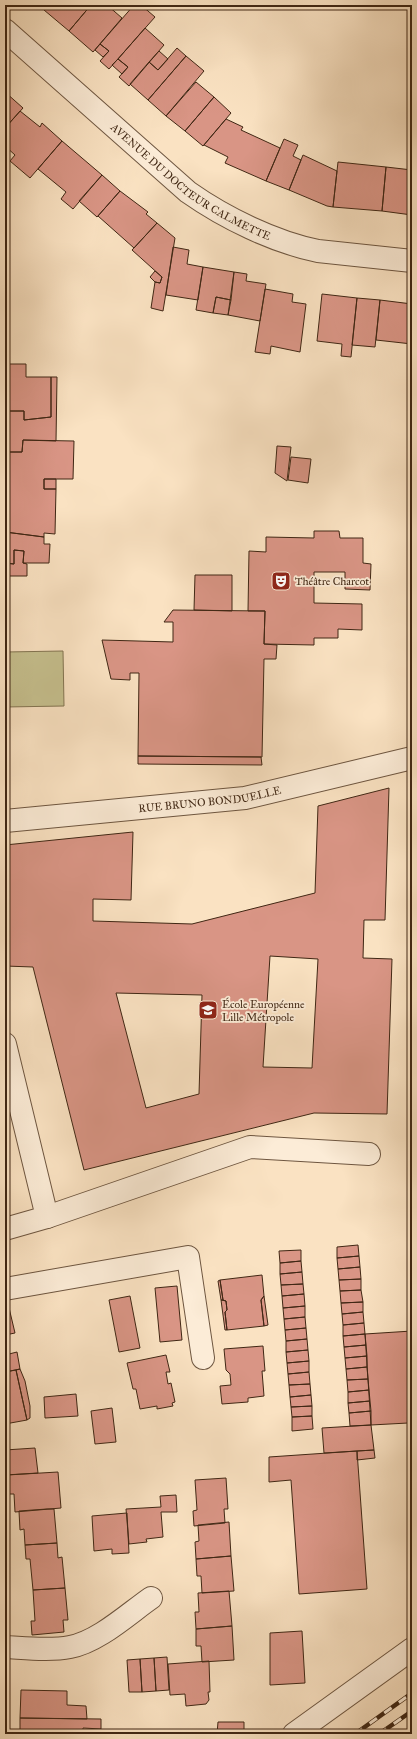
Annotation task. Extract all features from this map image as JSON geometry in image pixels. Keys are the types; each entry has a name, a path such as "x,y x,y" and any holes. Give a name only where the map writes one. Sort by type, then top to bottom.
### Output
{"street":[{"name":"AVENUE DU DOCTEUR CALMETTE","path":"5,30 188,192 217,211 288,244 304,248 412,261"},
{"name":"RUE BRUNO BONDUELLE","path":"5,821 245,798 412,758"},
{"path":"5,1044 47,1217"},
{"path":"5,1228 47,1217 250,1147 369,1154"},
{"path":"5,1289 188,1257 204,1358"},
{"path":"5,1647 60,1648 80,1644 109,1628 151,1598"},
{"path":"294,1734 412,1649"}],"shaded area":[{"path":"63,651 64,706 5,707 5,652"}],"building":[{"path":"48,5 91,5 69,31 44,10"},
{"path":"91,5 107,5 122,18 93,52 69,31"},
{"path":"134,5 141,5 155,17 109,69 100,61 109,51 100,44"},
{"path":"145,28 164,45 129,86 119,77 128,67 118,59"},
{"path":"100,44 109,51 103,57 95,50"},
{"path":"177,48 186,56 148,100 130,84 149,62 158,70"},
{"path":"159,51 168,59 158,70 149,62"},
{"path":"186,56 204,71 166,116 148,100"},
{"path":"118,59 128,67 122,74 112,65"},
{"path":"196,82 214,97 185,131 166,116"},
{"path":"5,92 23,108 5,128"},
{"path":"214,97 231,113 203,146 185,131"},
{"path":"20,111 40,127 42,123 62,141 30,178 10,161 15,155 5,146 5,128"},
{"path":"226,119 243,127 241,130 280,148 266,181 225,163 228,157 204,145"},
{"path":"284,139 298,145 293,156 301,160 289,190 266,181"},
{"path":"62,141 102,175 73,209 61,199 66,192 38,169"},
{"path":"303,155 337,171 333,207 327,206 289,190"},
{"path":"338,162 386,167 382,211 333,207"},
{"path":"386,167 412,170 412,215 382,211"},
{"path":"102,175 120,191 97,217 79,201"},
{"path":"120,191 148,212 146,214 157,223 134,248 98,216"},
{"path":"157,223 175,238 163,311 151,308 155,282 160,283 162,277 132,250"},
{"path":"173,247 189,250 187,264 203,267 198,300 166,295"},
{"path":"203,267 234,272 231,300 216,297 213,313 196,310"},
{"path":"155,271 162,277 160,283 155,282 150,277"},
{"path":"234,272 247,274 246,281 266,284 260,321 228,315"},
{"path":"265,289 293,294 292,302 306,304 300,352 271,346 270,354 255,352"},
{"path":"322,294 357,298 351,357 341,356 342,344 317,341"},
{"path":"216,297 231,300 228,315 213,313"},
{"path":"357,298 380,300 375,347 352,345"},
{"path":"380,300 412,304 412,344 376,340"},
{"path":"5,364 26,364 26,377 51,377 51,417 24,420 24,411 7,411 7,404 5,404"},
{"path":"51,377 57,377 56,441 23,440 22,452 5,452 5,404 7,404 7,411 24,411 24,420 51,417"},
{"path":"23,440 74,441 73,479 44,479 44,489 56,489 55,534 44,533 44,537 5,532 5,512 8,512 8,503 5,503 5,452 22,452"},
{"path":"277,446 291,447 287,481 275,473"},
{"path":"291,457 311,459 308,483 288,480"},
{"path":"44,479 56,479 56,489 44,489"},
{"name":"Théâtre Charcot","path":"314,531 339,531 340,538 363,538 363,563 371,564 370,590 345,589 345,572 314,572 314,603 362,604 362,630 338,629 338,638 314,638 314,645 264,644 265,611 248,611 249,551 266,552 266,537 314,538"},
{"path":"5,532 44,537 44,544 50,544 49,563 23,563 24,551 14,550 14,564 5,563"},
{"path":"14,550 24,551 23,563 27,564 27,576 5,576 5,563 14,564"},
{"path":"195,575 232,575 232,611 194,610"},
{"path":"173,610 265,611 264,644 277,645 276,659 264,659 262,757 138,756 139,673 130,673 130,680 111,679 102,640 173,642 173,622 164,622"},
{"path":"138,756 261,757 262,765 138,764"},
{"path":"389,788 385,920 364,920 363,958 392,959 387,1114 314,1113 84,1170 33,967 5,966 5,845 133,832 131,900 93,899 93,921 192,924 315,893 318,806","holes":["270,956 318,959 312,1068 263,1067","116,993 202,995 199,1094 146,1108"]},
{"path":"358,1245 359,1256 337,1258 337,1247"},
{"path":"301,1250 301,1261 280,1263 279,1251"},
{"path":"359,1256 360,1267 338,1269 337,1258"},
{"path":"301,1261 302,1272 280,1274 280,1263"},
{"path":"360,1267 361,1279 339,1280 338,1269"},
{"path":"302,1272 303,1284 281,1285 280,1274"},
{"path":"262,1275 264,1296 261,1300 264,1326 227,1330 225,1312 227,1310 226,1301 223,1300 220,1280"},
{"path":"361,1279 361,1290 340,1291 339,1280"},
{"path":"220,1280 223,1300 221,1300 218,1281"},
{"path":"303,1284 304,1294 282,1296 281,1285"},
{"path":"177,1286 182,1340 160,1342 155,1288"},
{"path":"361,1290 363,1302 341,1303 340,1291"},
{"path":"304,1294 305,1306 283,1308 282,1296"},
{"path":"130,1296 140,1348 119,1352 109,1300"},
{"path":"264,1296 268,1325 264,1326 261,1300"},
{"path":"7,1298 10,1312 5,1313 5,1299"},
{"path":"221,1300 226,1301 227,1310 225,1312 227,1330 225,1330"},
{"path":"363,1302 363,1312 342,1314 341,1303"},
{"path":"305,1306 305,1317 284,1319 283,1308"},
{"path":"10,1312 15,1333 5,1335 5,1313"},
{"path":"363,1312 364,1323 343,1325 342,1314"},
{"path":"305,1317 306,1328 285,1330 284,1319"},
{"path":"364,1323 365,1334 343,1336 343,1325"},
{"path":"306,1328 307,1339 286,1341 285,1330"},
{"path":"412,1331 412,1431 408,1431 408,1423 371,1425 365,1334"},
{"path":"365,1334 366,1345 344,1347 343,1336"},
{"path":"307,1339 308,1350 286,1352 286,1341"},
{"path":"366,1345 367,1356 345,1358 344,1347"},
{"path":"263,1346 265,1371 262,1371 264,1396 248,1398 248,1402 222,1404 220,1386 231,1385 230,1374 226,1370 224,1349"},
{"path":"308,1350 309,1361 287,1363 286,1352"},
{"path":"17,1352 20,1369 5,1372 5,1355"},
{"path":"166,1355 170,1372 166,1372 168,1384 171,1383 175,1402 172,1403 173,1406 157,1409 157,1406 140,1409 136,1389 133,1389 127,1363"},
{"path":"367,1356 367,1367 346,1369 345,1358"},
{"path":"309,1361 309,1372 288,1374 287,1363"},
{"path":"367,1367 368,1379 347,1380 346,1369"},
{"path":"20,1369 25,1381 30,1406 30,1418 27,1420 16,1370"},
{"path":"16,1370 27,1420 5,1424 5,1372"},
{"path":"309,1372 310,1384 289,1385 288,1374"},
{"path":"368,1379 369,1390 348,1392 347,1380"},
{"path":"310,1384 311,1395 290,1397 289,1385"},
{"path":"369,1390 370,1401 348,1403 348,1392"},
{"path":"76,1394 78,1416 45,1418 44,1397"},
{"path":"311,1395 312,1406 291,1407 290,1397"},
{"path":"370,1401 371,1411 349,1413 348,1403"},
{"path":"312,1406 312,1416 292,1417 291,1407"},
{"path":"112,1408 116,1442 95,1444 91,1411"},
{"path":"371,1411 371,1425 350,1426 349,1413"},
{"path":"312,1416 313,1429 292,1431 292,1417"},
{"path":"371,1425 374,1450 324,1453 322,1428"},
{"path":"35,1448 38,1473 5,1475 5,1450"},
{"path":"374,1450 375,1458 357,1460 357,1451"},
{"path":"357,1451 367,1589 299,1594 291,1480 269,1482 269,1457"},
{"path":"58,1472 61,1508 15,1512 14,1494 9,1494 7,1475"},
{"path":"226,1478 228,1509 224,1509 225,1523 194,1526 193,1511 197,1510 195,1480"},
{"path":"176,1495 177,1512 161,1512 163,1537 146,1539 147,1542 129,1544 126,1509 161,1507 160,1496"},
{"path":"54,1509 57,1543 25,1545 24,1529 20,1530 19,1511"},
{"path":"127,1513 129,1553 112,1554 112,1549 94,1551 92,1516"},
{"path":"229,1522 231,1556 196,1559 195,1542 199,1541 198,1525"},
{"path":"57,1543 58,1558 62,1557 65,1588 33,1590 30,1559 26,1559 25,1545"},
{"path":"231,1556 234,1591 202,1593 201,1576 197,1576 196,1559"},
{"path":"65,1588 68,1620 63,1620 64,1632 32,1635 31,1621 35,1621 33,1590"},
{"path":"229,1591 232,1626 196,1629 195,1612 199,1612 198,1593"},
{"path":"232,1626 234,1660 202,1662 201,1646 196,1646 196,1629"},
{"path":"302,1631 305,1683 270,1685 270,1633"},
{"path":"167,1657 169,1690 156,1691 154,1658"},
{"path":"154,1658 156,1691 142,1692 140,1659"},
{"path":"140,1659 142,1692 129,1692 127,1660"},
{"path":"209,1661 210,1692 208,1692 209,1700 206,1704 186,1706 185,1694 170,1695 168,1664"},
{"path":"21,1690 67,1691 67,1705 86,1706 87,1719 20,1718"},
{"path":"20,1718 101,1719 101,1729 83,1728 83,1734 20,1734"},
{"path":"218,1722 244,1722 244,1734 217,1734"}],"railway":[{"path":"355,1734 412,1693"},
{"path":"379,1734 412,1711"}],"place":[{"name":"Théâtre Charcot","path":"281,581"},
{"name":"École Européenne Lille Métropole","path":"208,1010"}]}
